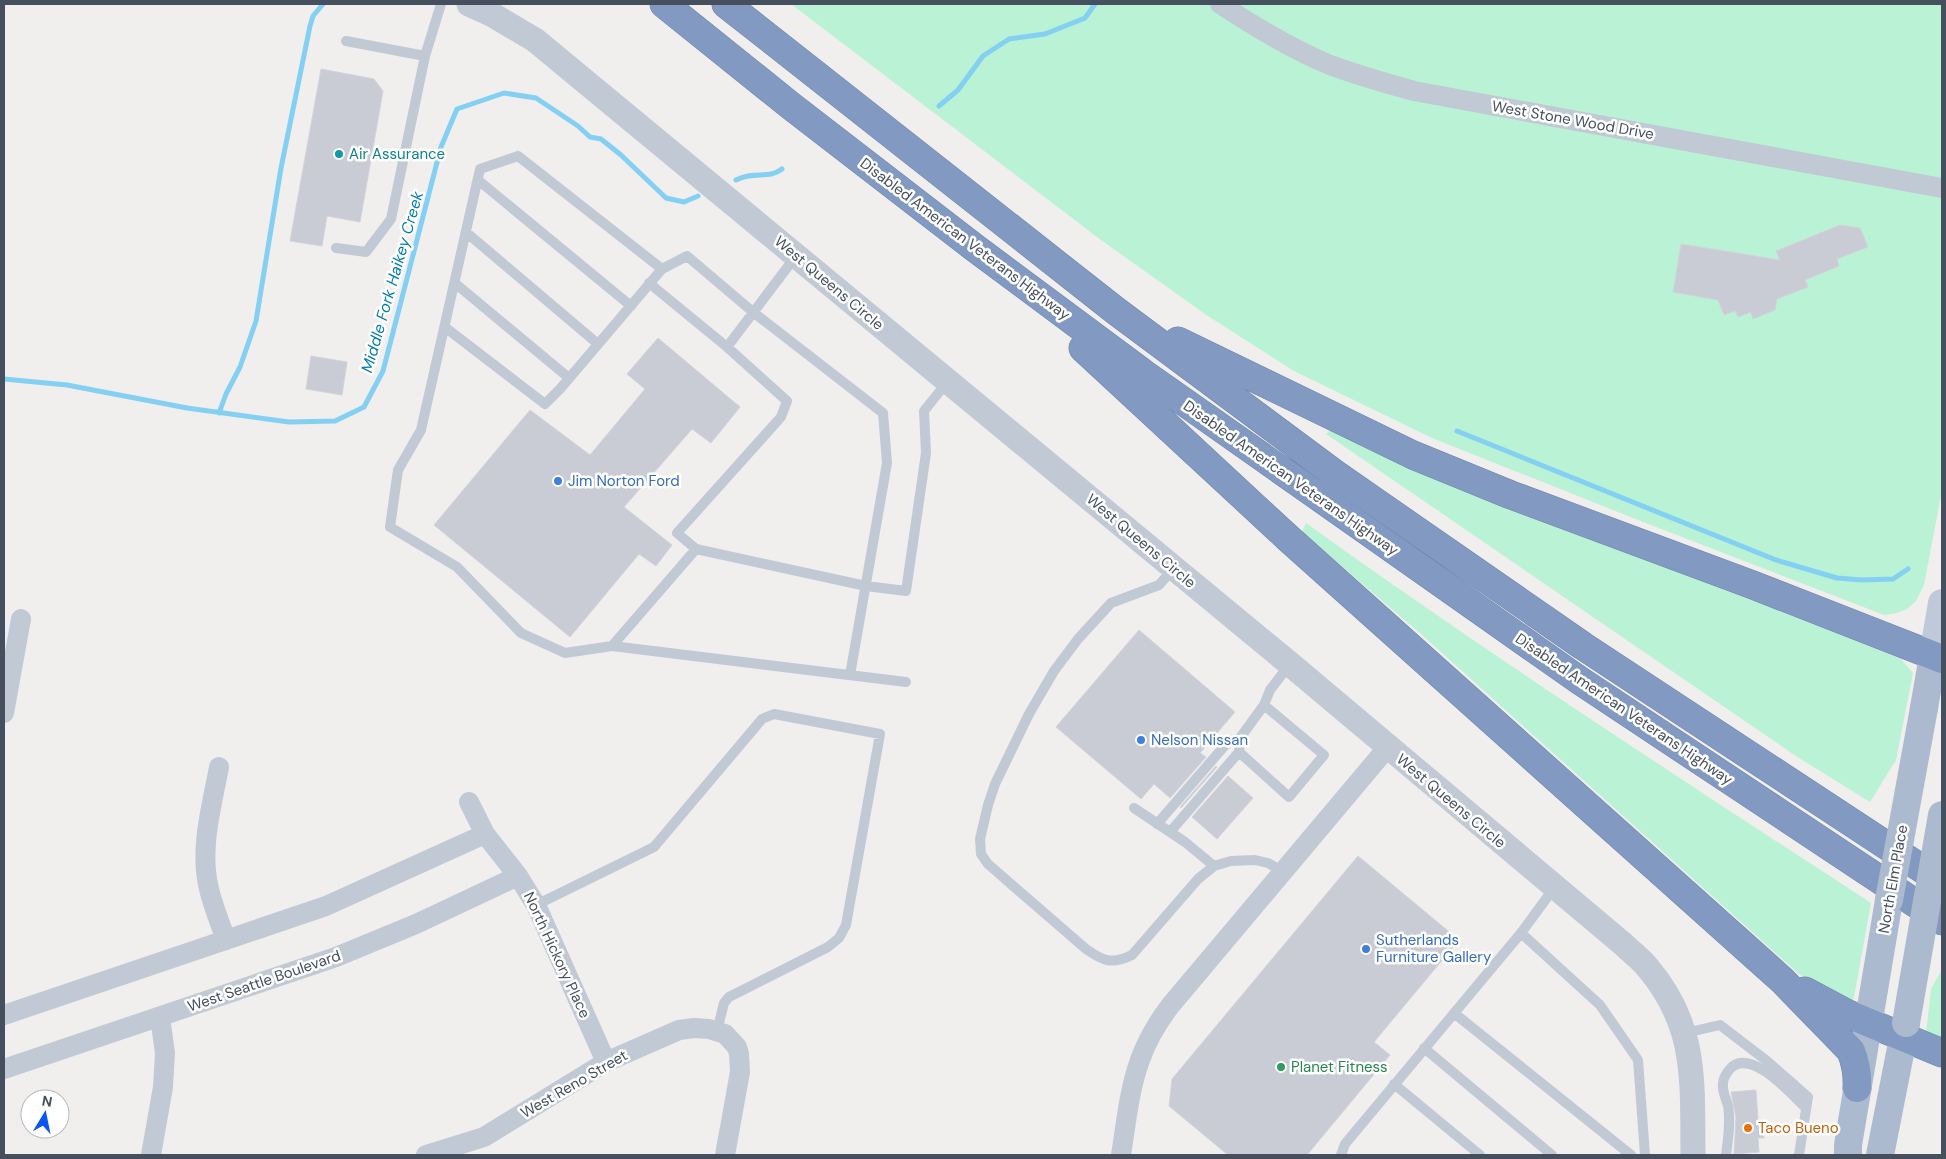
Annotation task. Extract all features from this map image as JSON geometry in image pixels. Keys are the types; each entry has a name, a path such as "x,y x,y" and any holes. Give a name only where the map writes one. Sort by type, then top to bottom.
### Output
{"highway":[{"name":"Disabled American Veterans Highway","path":"664,4 791,106 975,248 1142,373 1579,680 1942,921"},
{"name":"Disabled American Veterans Highway","path":"726,4 1116,311 1335,474 1567,635 1942,882"},
{"path":"975,248 1288,538 1783,981 1851,1051 1858,1074 1857,1088"},
{"path":"1116,311 1413,455 1511,495 1753,585 1938,657"},
{"path":"1783,981 1870,1012 1942,1053"}],"main road":[{"name":"North Elm Place","path":"1848,1155 1857,1088 1924,708 1938,657 1942,603"},
{"path":"1880,1155 1942,815"}],"street":[{"name":"West Queens Circle","path":"470,4 535,40 1290,664 1387,748 1623,944 1647,967 1667,994 1685,1034 1691,1067 1693,1155"},
{"name":"West Stone Wood Drive","path":"1220,4 1288,45 1329,64 1370,79 1414,91 1942,188"},
{"path":"4,714 21,619"},
{"path":"1121,1155 1131,1094 1140,1060 1157,1024 1170,1006 1387,748"},
{"path":"219,766 207,834 205,860 208,888 226,940"},
{"name":"North Hickory Place","path":"469,802 485,834 518,876 536,905 606,1062"},
{"path":"4,1015 326,906 485,834"},
{"name":"West Seattle Boulevard","path":"4,1069 336,957 416,924 518,876"},
{"path":"151,1155 163,1087 165,1053 160,1017"},
{"name":"West Reno Street","path":"426,1155 487,1146 606,1062 679,1030 694,1028 721,1033"},
{"path":"721,1033 737,1047 740,1062 725,1155"}],"lane":[{"path":"336,248 366,252 391,219 425,56 441,4"},
{"path":"346,41 425,56"},
{"path":"662,269 518,156 480,169 456,284 421,430 398,470 390,527 458,567 521,632 565,653 612,646 906,682"},
{"path":"478,180 630,306"},
{"path":"466,234 598,344"},
{"path":"446,328 545,404 662,269 687,256 753,312 883,413 887,463 850,675"},
{"path":"727,347 796,256"},
{"path":"456,284 569,378"},
{"path":"649,284 727,347 787,401 781,417 676,533 696,549 866,586 906,591 926,453 924,410 948,381"},
{"path":"612,646 696,549"},
{"path":"1174,568 1160,585 1111,603 1065,654 1029,714 996,784 988,805 980,839 981,854 988,864 1086,949 1098,957 1110,961 1121,960 1132,955 1198,879 1214,866 1231,861 1255,860 1268,863 1284,872"},
{"path":"1157,824 1227,743 1240,738 1264,705 1270,690 1290,664"},
{"path":"1240,752 1289,797 1324,755 1264,705"},
{"path":"536,905 654,847 762,719 774,714 880,734 846,925 839,938 828,947 729,997 724,1003 721,1033"},
{"path":"1170,832 1240,752 1240,738"},
{"path":"1134,808 1170,832 1214,866"},
{"path":"1341,1155 1345,1144 1521,933 1554,888"},
{"path":"1521,933 1600,1005 1638,1060 1645,1155"},
{"path":"1454,1012 1632,1155"},
{"path":"1685,1034 1720,1025 1767,1061 1808,1098 1799,1155"},
{"path":"1424,1048 1552,1155"},
{"path":"1726,1155 1728,1106 1722,1090 1726,1074 1733,1065 1740,1063 1757,1066 1767,1072 1806,1108"},
{"path":"1394,1084 1480,1155"}],"green space":[{"path":"791,4 1942,4 1942,490 1924,585 1916,601 1907,609 1884,615 1432,438 1294,371 1205,314 1101,240"},
{"path":"1333,427 1901,659 1913,673 1896,760 1870,802 1796,756 1326,434"},
{"path":"1306,523 1516,669 1871,903 1852,1008 1799,974 1421,634 1302,532"},
{"path":"1942,969 1942,1041 1926,1034 1931,989"}],"building":[{"name":"Air Assurance","path":"321,69 374,79 383,91 360,222 327,216 322,246 290,241"},
{"path":"1840,225 1860,228 1868,247 1837,259 1839,266 1805,280 1808,287 1777,299 1775,310 1753,319 1751,312 1738,317 1735,311 1724,315 1718,300 1673,292 1681,244 1780,260 1776,251"},
{"name":"Jim Norton Ford","path":"658,338 740,407 711,443 692,429 624,507 672,545 656,566 639,554 570,637 434,525 530,410 590,455 645,389 627,374"},
{"path":"311,356 347,362 342,395 306,389"},
{"name":"Nelson Nissan","path":"1139,630 1235,712 1200,753 1206,757 1170,798 1154,784 1141,799 1056,727"},
{"path":"1217,767 1181,808 1180,807"},
{"path":"1228,776 1253,798 1217,839 1192,817"},
{"path":"1358,856 1459,940 1374,1042 1390,1055 1307,1155 1228,1155 1169,1106 1172,1079"},
{"name":"Taco Bueno","path":"1756,1090 1758,1120 1763,1120 1764,1138 1758,1138 1759,1152 1734,1154 1736,1118 1731,1092"}],"waterway":[{"path":"219,413 226,394 240,367 256,321 281,168 310,26 313,16 323,4"},
{"name":"Middle Fork Haikey Creek","path":"939,106 958,90 983,56 1009,39 1045,34 1085,18 1095,4"},
{"name":"Middle Fork Haikey Creek","path":"4,379 67,385 187,408 289,422 335,421 364,407 383,371 441,147 457,109 504,93 536,98 578,126 590,137 601,139 621,155 666,198 684,202 698,196"},
{"name":"Middle Fork Haikey Creek","path":"736,180 743,177 772,174 782,169"},
{"path":"1457,431 1776,560 1837,578 1862,580 1893,579 1908,569"}],"place":[{"name":"Air Assurance","path":"339,154"},
{"name":"Jim Norton Ford","path":"558,481"},
{"name":"Nelson Nissan","path":"1141,740"},
{"name":"Sutherlands Furniture Gallery","path":"1366,949"},
{"name":"Planet Fitness","path":"1281,1067"},
{"name":"Taco Bueno","path":"1748,1128"}]}
